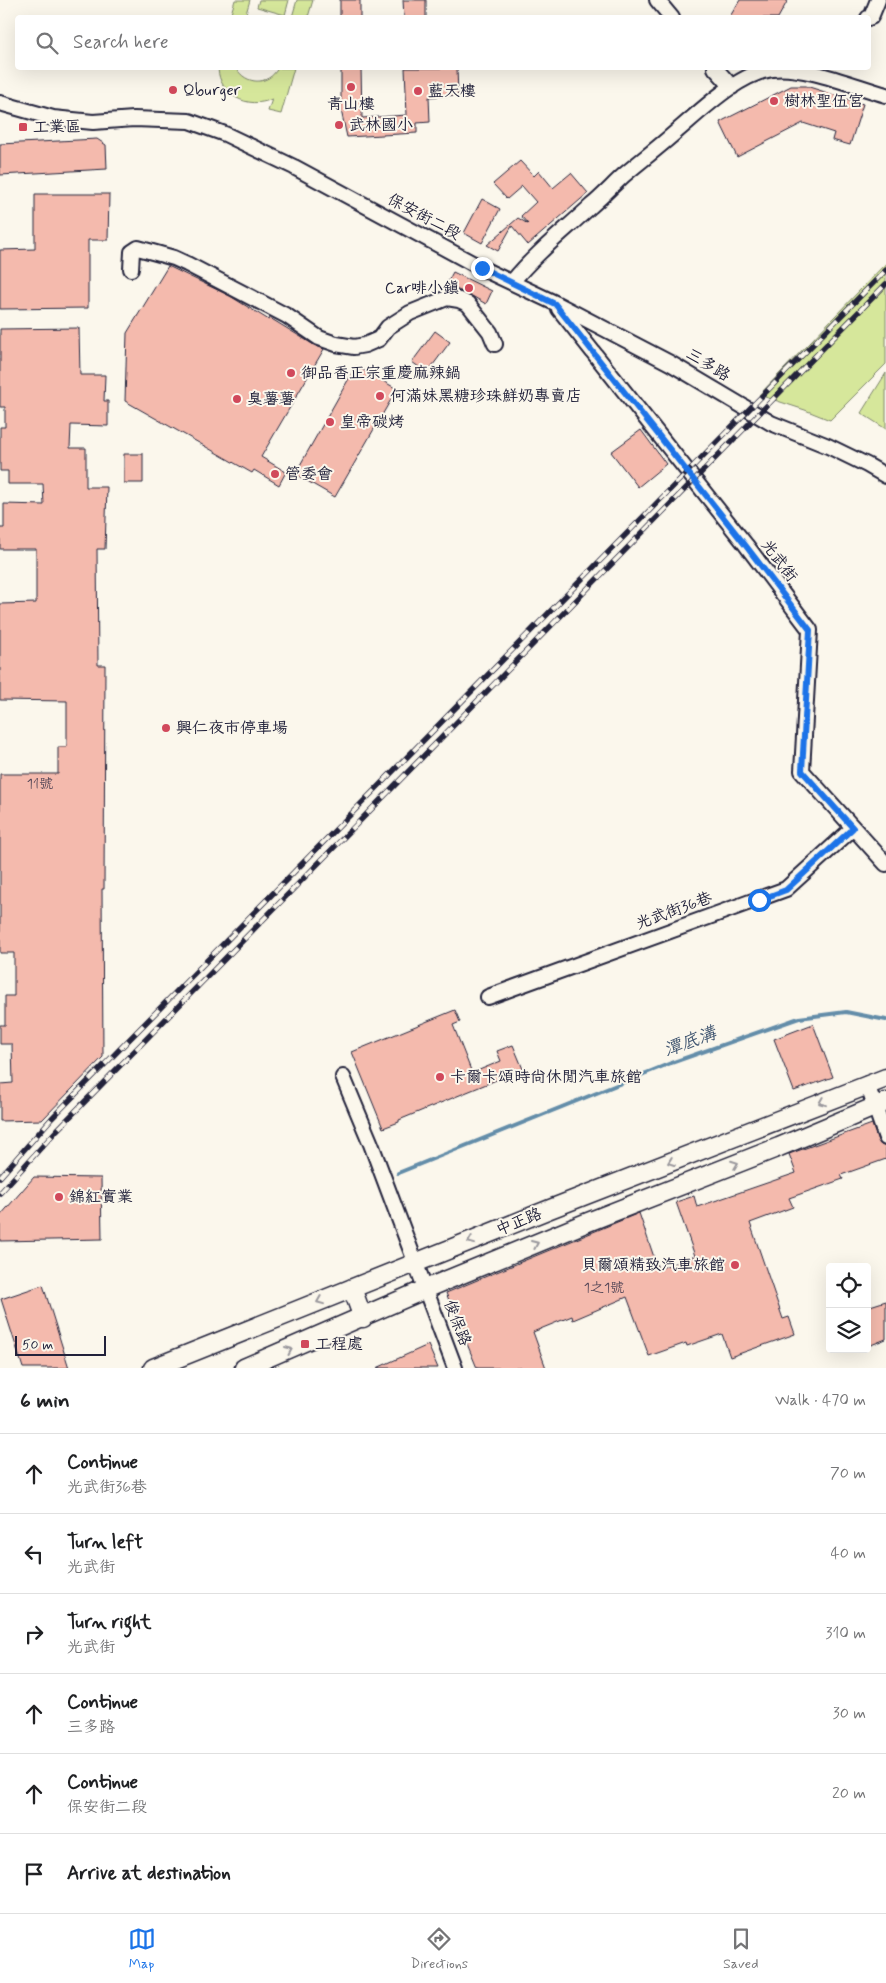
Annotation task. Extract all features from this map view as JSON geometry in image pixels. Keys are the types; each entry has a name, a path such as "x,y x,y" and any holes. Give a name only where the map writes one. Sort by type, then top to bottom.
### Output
{"main road":[{"name":"中正路","path":"153,1368 886,1078"},
{"name":"中正路","path":"244,1368 588,1222 779,1147 880,1104"},
{"path":"352,1288 363,1318"}],"street":[{"path":"657,0 670,15"},
{"path":"871,17 878,0"},
{"path":"717,70 732,87"},
{"path":"512,282 529,261 591,207 624,175 732,87 747,78 769,70"},
{"path":"795,70 815,71 886,95"},
{"name":"保安街二段","path":"0,103 53,118 94,122 158,119 189,121 200,124 294,167 467,260 512,282"},
{"path":"131,269 132,252 138,248 174,258 287,316 319,338 354,347 379,339 388,328 410,313 447,298 459,300 468,304 490,332 495,344"},
{"name":"三多路","path":"512,282 670,363 770,423 828,446 886,476"},
{"name":"光武街","path":"555,304 740,538 810,630 802,771 886,864"},
{"name":"光武街36巷","path":"488,997 786,890 853,828"},
{"name":"俊保路","path":"343,1077 455,1368"},
{"path":"867,1084 880,1104 886,1138"}],"green space":[{"path":"235,0 250,0 246,15 231,15"},
{"path":"259,0 289,0 285,15 257,7"},
{"path":"297,0 313,0 309,15 293,15"},
{"path":"218,70 237,70 245,78 257,81 269,78 277,70 293,70 281,114 268,111 272,99 254,103 236,98 223,86"},
{"path":"886,263 886,364 830,420 759,395"},
{"path":"886,373 886,429 861,413"}],"building":[{"path":"340,0 360,0 360,15 340,15"},
{"path":"403,0 426,0 426,15 404,15"},
{"path":"740,0 788,0 780,15 731,15"},
{"path":"341,70 361,70 362,118 407,115 405,70 457,70 458,95 429,97 430,122 417,123 417,133 347,137 341,110"},
{"path":"791,86 806,86 863,104 850,145 832,140 834,133 803,123 737,157 720,122"},
{"path":"97,139 106,145 107,169 0,175 0,144"},
{"path":"520,161 534,176 539,171 553,188 571,173 588,193 528,245 512,226 498,251 487,245 518,218 528,224 521,216 536,202 522,186 507,199 493,184"},
{"path":"35,194 109,194 108,240 88,240 88,308 0,309 0,250 35,249"},
{"path":"482,199 500,209 482,243 464,233"},
{"path":"168,266 230,296 269,320 270,318 314,345 324,349 261,457 286,472 279,485 254,470 252,473 125,401 127,333"},
{"name":"Car啡小鎮","path":"453,272 492,291 486,304 446,285"},
{"path":"79,328 80,375 105,375 104,401 108,401 108,426 71,425 70,448 86,448 86,487 107,487 105,549 97,549 98,665 105,665 104,889 102,889 103,1057 42,1120 0,1121 0,1084 13,1083 12,1044 0,1044 0,1025 5,1025 5,996 14,996 14,953 0,953 0,774 58,774 58,747 67,747 67,701 0,700 0,604 36,603 36,549 0,549 0,528 4,528 4,504 44,505 43,484 8,484 8,471 0,471 0,427 5,427 5,407 0,407 0,329"},
{"path":"435,331 450,342 427,373 412,362"},
{"path":"356,366 397,389 335,497 295,474"},
{"path":"641,430 666,464 638,487 611,452"},
{"path":"124,454 143,454 143,483 124,483"},
{"path":"455,1010 460,1022 453,1025 472,1073 501,1061 497,1051 513,1045 523,1069 383,1128 352,1052"},
{"path":"813,1024 833,1077 794,1091 774,1039"},
{"path":"872,1124 878,1141 886,1147 886,1159 841,1175 843,1179 789,1198 793,1207 750,1223 783,1319 789,1317 795,1334 730,1357 722,1334 687,1346 686,1343 649,1356 627,1297 573,1320 572,1316 533,1332 546,1368 477,1368 446,1293 639,1213 658,1269 695,1256 676,1202 694,1196 697,1207 796,1173 789,1154"},
{"name":"錦紅實業","path":"34,1177 101,1178 102,1239 0,1241 0,1216"},
{"path":"43,1285 69,1368 23,1368 1,1299"},
{"path":"886,1301 886,1339 871,1345 871,1308 871,1306"},
{"path":"428,1345 438,1368 377,1368"}],"waterway":[{"name":"潭底溝","path":"398,1173 671,1063 799,1018 846,1012 886,1020"}],"railway":[{"path":"0,1177 52,1118 886,270"},
{"path":"0,1193 57,1130 886,284"}],"place":[{"name":"青山樓","path":"351,87"},
{"name":"Qburger","path":"173,90"},
{"name":"藍天樓","path":"418,91"},
{"name":"樹林聖伍宮","path":"774,101"},
{"name":"武林國小","path":"339,125"},
{"name":"工業區","path":"23,127"},
{"name":"Car啡小鎮","path":"469,288"},
{"name":"御品香正宗重慶麻辣鍋","path":"291,373"},
{"name":"何滿妹黑糖珍珠鮮奶專賣店","path":"380,396"},
{"name":"臭薯薯","path":"237,399"},
{"name":"皇帝碳烤","path":"330,422"},
{"name":"管委會","path":"275,474"},
{"name":"興仁夜市停車場","path":"166,728"},
{"name":"卡爾卡頌時尚休閒汽車旅館","path":"440,1077"},
{"name":"錦紅實業","path":"59,1197"},
{"name":"貝爾頌精致汽車旅館","path":"735,1265"},
{"name":"工程處","path":"305,1344"}],"route":[{"path":"482,268 555,304 810,630 805,684 802,771 853,828 786,890 759,900"}]}
